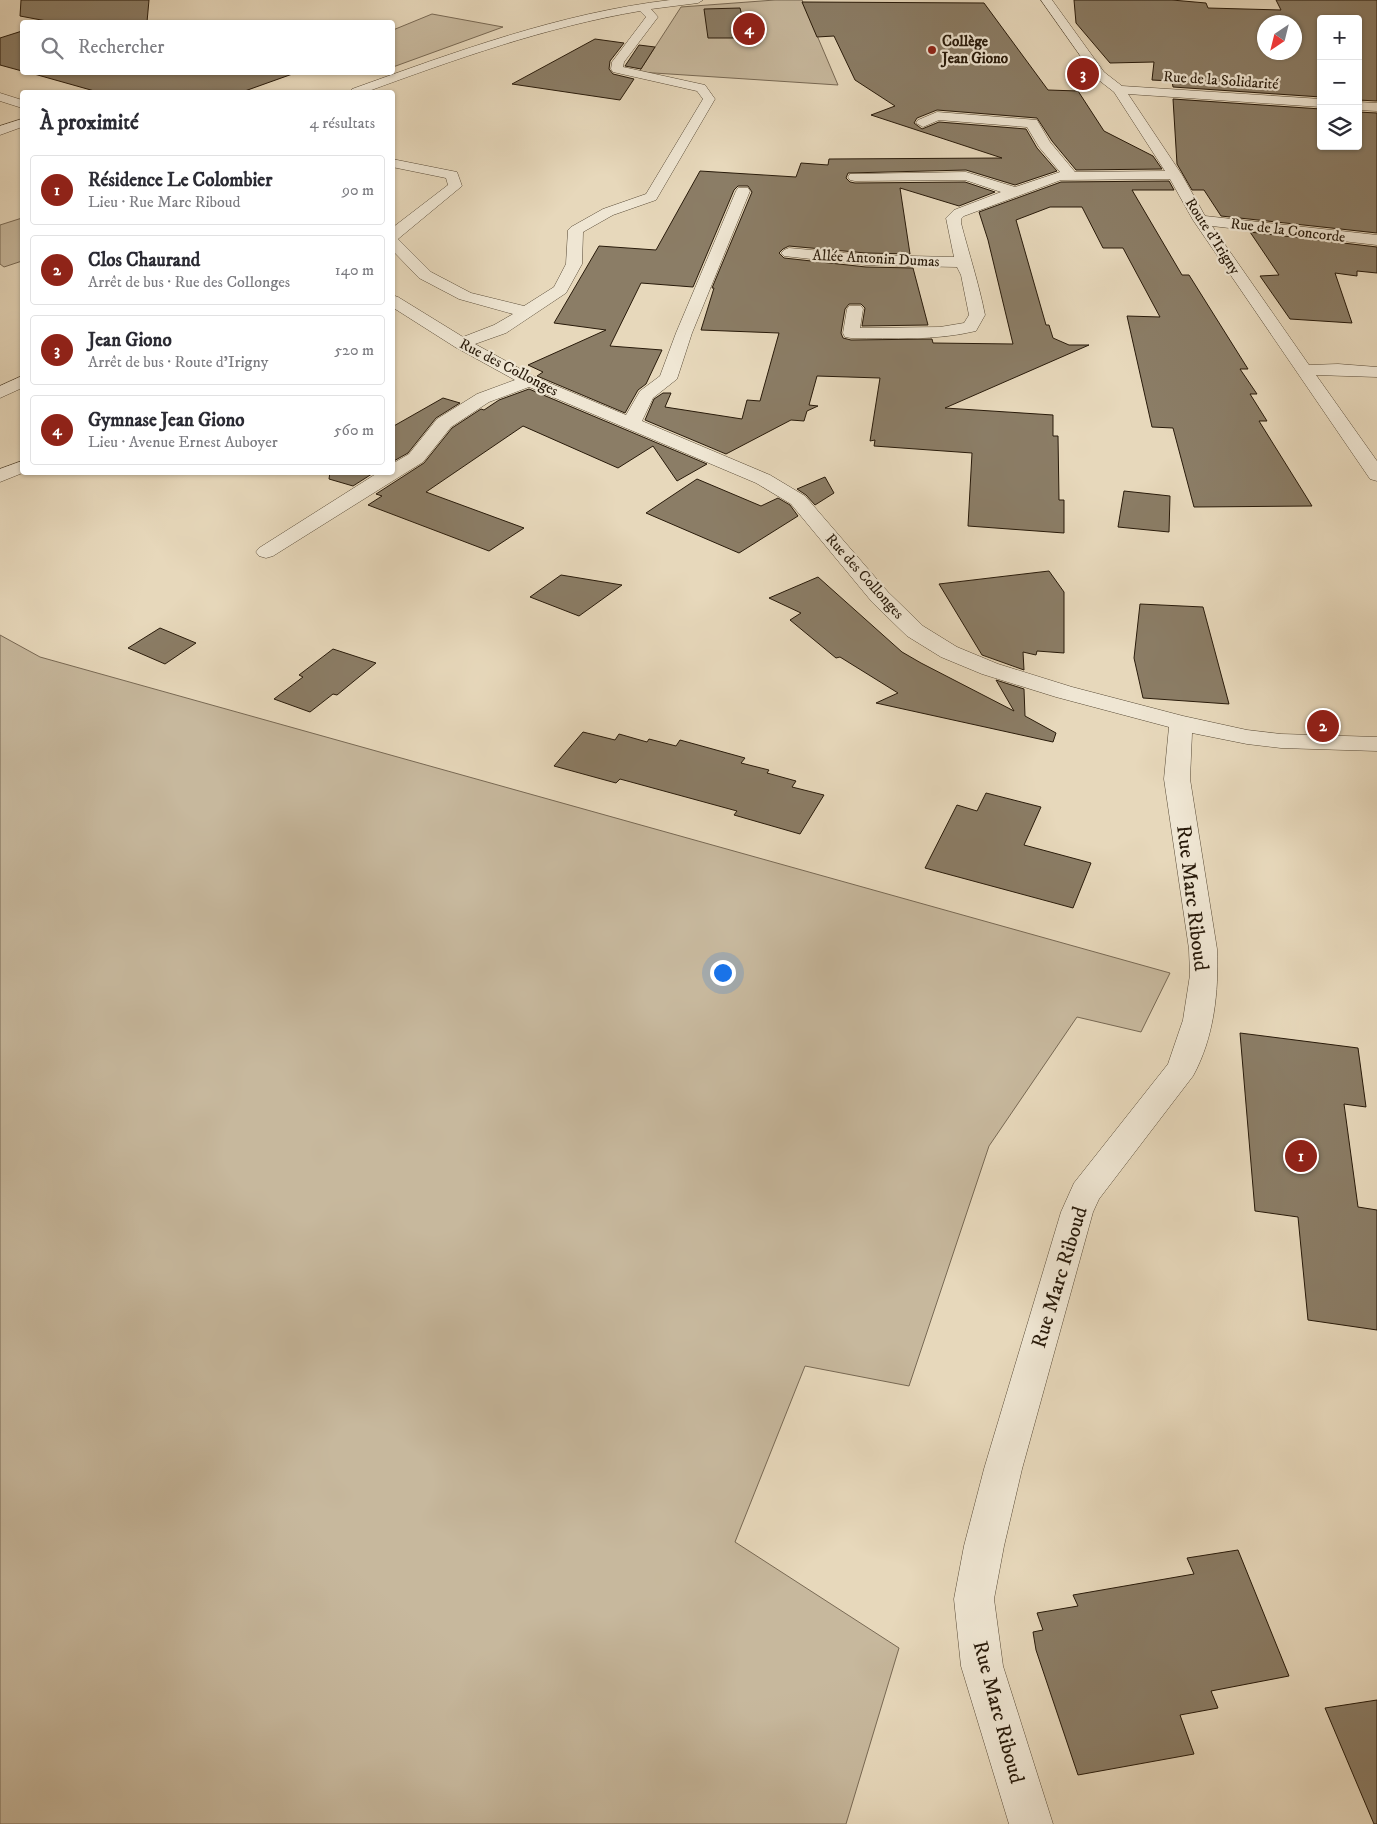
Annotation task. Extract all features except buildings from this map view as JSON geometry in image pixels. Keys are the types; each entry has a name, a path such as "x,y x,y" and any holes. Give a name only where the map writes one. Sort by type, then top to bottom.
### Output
{"street":[{"path":"361,90 469,50 518,35 652,4 698,0"},
{"name":"Route d'Irigny","path":"1046,0 1100,75 1119,90 1175,175 1200,220 1377,475"},
{"path":"461,343 500,328 560,290 574,264 576,230 608,212 651,197 709,99 701,88 617,69 618,62 652,17 652,4"},
{"name":"Rue de la Solidarité","path":"1119,90 1317,103"},
{"path":"0,96 20,103"},
{"path":"1362,106 1377,107"},
{"path":"923,123 937,116 1032,123 1044,144 1071,176"},
{"path":"0,131 20,124"},
{"path":"395,164 452,175 455,186 395,234"},
{"name":"Allée Antonin Dumas","path":"855,309 852,333 940,332 970,327 977,315 954,218 959,213 1050,178 1175,175"},
{"path":"855,177 966,176 1014,192"},
{"path":"631,424 646,395 668,379 684,333 743,191"},
{"name":"Rue de la Concorde","path":"1200,220 1377,240"},
{"path":"395,245 425,275 465,296 526,312"},
{"name":"Allée Antonin Dumas","path":"789,254 866,260 964,262"},
{"name":"Rue des Collonges","path":"402,314 461,343 529,381 762,479 798,500 880,597 915,631 949,652 990,669 1064,692 1182,723 1247,737 1281,741 1377,744"},
{"path":"1303,370 1338,369 1377,372"},
{"path":"0,393 17,378"},
{"path":"395,471 416,458 444,423 483,398 529,381"},
{"path":"0,476 20,468"},
{"path":"266,552 389,475"},
{"name":"Rue Marc Riboud","path":"1031,1824 982,1666 974,1599 984,1546 1003,1469 1077,1212 1086,1192 1182,1068 1198,1020 1204,975 1203,949 1177,779 1182,723"}],"shaded area":[{"path":"775,0 802,0 838,85 639,72 681,7"},
{"path":"432,14 503,27 395,66 395,29"},
{"path":"20,219 20,262 4,267 0,264 0,225"},
{"path":"0,635 40,657 1170,973 1141,1032 1077,1017 989,1146 909,1386 805,1366 735,1542 899,1648 846,1824 0,1824"}],"place":[{"name":"Gymnase Jean Giono","path":"749,29"},
{"name":"Collège Jean Giono","path":"932,50"},
{"name":"Jean Giono","path":"1083,74"},
{"name":"Clos Chaurand","path":"1323,726"},
{"name":"Résidence Le Colombier","path":"1301,1156"}]}
